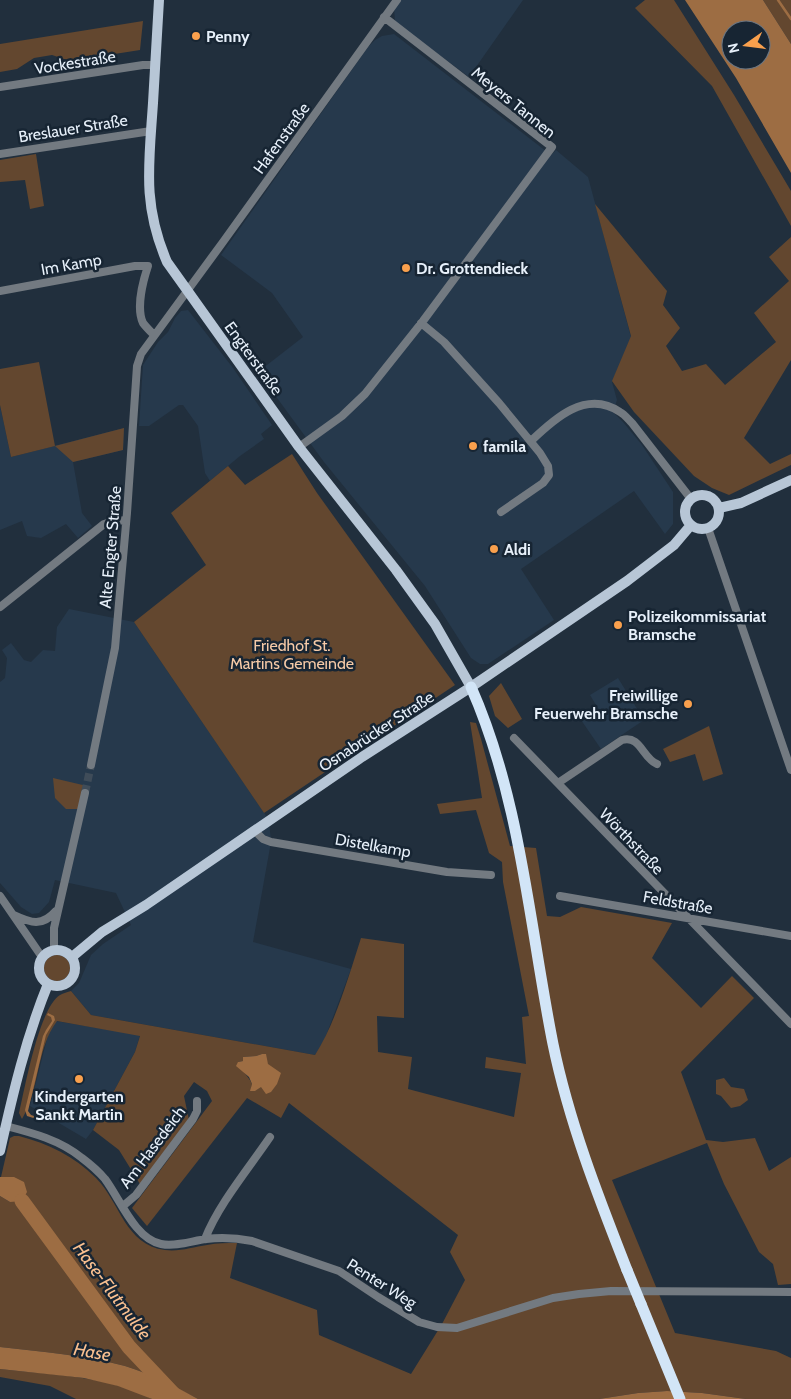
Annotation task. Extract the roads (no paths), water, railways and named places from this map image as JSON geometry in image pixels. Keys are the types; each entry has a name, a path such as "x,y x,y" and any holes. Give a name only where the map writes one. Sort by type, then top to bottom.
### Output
{"highway":[{"path":"472,687 488,727 511,805 546,1004 564,1088 588,1167 627,1270 680,1399"}],"main road":[{"name":"Engterstraße","path":"158,0 148,187 152,220 167,262 299,447 436,624 472,687"},
{"path":"719,508 741,503 791,480"},
{"path":"699,495 710,497 717,503 719,508 716,522 708,528 696,529 685,517 686,505 691,499 699,495"},
{"name":"Osnabrücker Straße","path":"72,956 102,932 146,905 362,757 472,687 627,581 674,545 691,525"},
{"path":"54,950 63,950 72,956 76,968 71,980 60,986 48,984 43,980 39,969 42,957 46,953 54,950"},
{"path":"0,1151 29,1034 48,984"}],"street":[{"name":"Hafenstraße","path":"187,291 397,0"},
{"name":"Meyers Tannen","path":"299,447 342,416 365,394 421,323 552,147 384,18"},
{"name":"Vockestraße","path":"0,88 155,65"},
{"name":"Breslauer Straße","path":"0,154 151,131"},
{"name":"Im Kamp","path":"0,291 135,266 148,266 143,282 140,316 144,325 154,335"},
{"name":"Alte Engter Straße","path":"91,765 115,648 137,366 141,354 187,291"},
{"path":"421,323 444,342 531,441 548,466 549,475 544,483 501,512"},
{"path":"531,441 564,412 578,406 605,405 620,412 632,423 691,499"},
{"path":"0,607 104,524 117,520 126,521"},
{"path":"708,528 791,770"},
{"name":"Wörthstraße","path":"514,738 791,1024"},
{"path":"558,783 622,740 627,739 633,740 638,744 648,758 657,764"},
{"path":"54,950 53,938 58,909 85,792"},
{"name":"Distelkamp","path":"254,830 263,840 271,842 447,872 491,875"},
{"path":"0,896 42,957"},
{"name":"Feldstraße","path":"560,896 791,936"},
{"path":"14,915 26,921 38,923 50,917 58,909"},
{"name":"Am Hasedeich","path":"123,1206 136,1195 194,1119 198,1101"},
{"name":"Penter Weg","path":"6,1126 56,1142 82,1158 104,1178 142,1234 161,1244 177,1244 205,1239 237,1238 252,1241 339,1271 378,1298 419,1322 437,1327 457,1328 553,1298 611,1291 791,1292"},
{"path":"205,1239 222,1208 270,1136"}],"waterway":[{"path":"778,0 791,19"},
{"name":"Hase-Flutmulde","path":"22,1201 129,1347 178,1399"}],"tunnel":[{"path":"85,793 91,765"}],"place":[{"name":"Penny","path":"196,36"},
{"name":"Dr. Grottendieck","path":"406,268"},
{"name":"famila","path":"473,446"},
{"name":"Aldi","path":"494,549"},
{"name":"Polizeikommissariat Bramsche","path":"618,625"},
{"name":"Freiwillige Feuerwehr Bramsche","path":"688,704"},
{"name":"Kindergarten Sankt Martin","path":"79,1079"}],"park label":[{"name":"Friedhof St. Martins Gemeinde","path":"292,654"}],"water label":[{"name":"Hase","path":"92,1352"}]}
